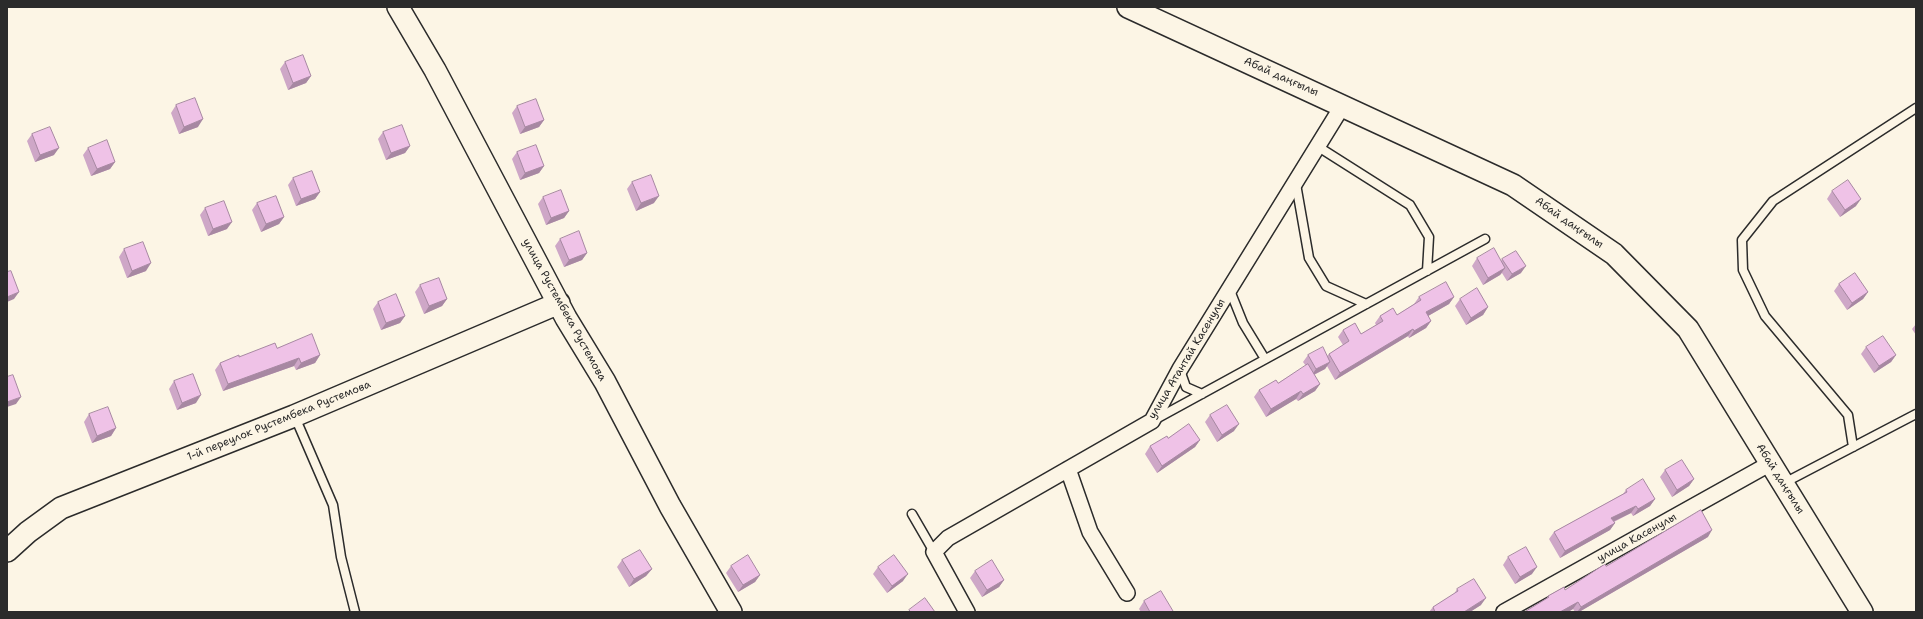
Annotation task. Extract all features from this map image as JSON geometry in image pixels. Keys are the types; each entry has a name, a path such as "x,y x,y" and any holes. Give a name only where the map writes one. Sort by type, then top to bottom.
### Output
{"street":[{"name":"улица Рустембека Рустемова","path":"398,7 435,70 559,303 605,382 670,506 731,612"},
{"name":"Абай даңғылы","path":"1128,7 1343,105 1513,185 1614,254 1688,329 1862,612"},
{"name":"улица Атантай Касенулы","path":"934,552 948,538 1152,421 1180,369 1343,105"},
{"name":"1-й переулок Рустембека Рустемова","path":"7,550 28,532 61,508 294,416 559,303"},
{"name":"улица Касенулы","path":"1504,612 1771,463"},
{"path":"1068,469 1090,532 1127,593"},
{"path":"934,552 967,612"}],"lane":[{"path":"1853,447 1848,415 1765,316 1743,270 1742,240 1773,201 1916,108"},
{"path":"1317,146 1410,205 1429,237 1427,271"},
{"path":"1295,181 1309,258 1326,286 1366,304"},
{"path":"1152,421 1485,239"},
{"path":"1229,288 1243,323 1265,359"},
{"path":"1180,369 1186,387 1202,394"},
{"path":"1783,483 1916,414"},
{"path":"294,416 333,505 340,557 355,612"},
{"path":"912,514 934,552"}],"building":[{"path":"303,55 311,76 293,83 285,62"},
{"path":"195,98 203,119 184,127 176,105"},
{"path":"536,99 544,120 525,127 517,106"},
{"path":"402,125 410,146 391,153 383,132"},
{"path":"50,127 59,148 40,155 32,134"},
{"path":"107,140 115,162 97,169 88,148"},
{"path":"536,145 544,166 525,173 517,152"},
{"path":"312,171 320,192 301,199 293,178"},
{"path":"651,175 659,196 641,203 632,182"},
{"path":"1848,180 1861,199 1845,210 1832,191"},
{"path":"561,190 569,211 551,218 543,197"},
{"path":"276,196 284,217 266,224 257,203"},
{"path":"224,201 232,222 213,229 205,208"},
{"path":"579,231 587,253 569,260 560,239"},
{"path":"143,242 151,263 132,271 124,249"},
{"path":"1494,248 1505,268 1488,278 1477,258"},
{"path":"1516,251 1526,266 1512,274 1502,259"},
{"path":"11,271 19,292 7,297 7,272"},
{"path":"1855,273 1868,292 1852,303 1839,284"},
{"path":"439,278 447,299 429,306 420,285"},
{"path":"1446,282 1454,297 1426,312 1431,321 1414,331 1413,329 1340,373 1329,354 1349,341 1343,330 1355,323 1361,334 1383,321 1380,316 1393,308 1397,315 1421,300 1419,297"},
{"path":"1477,288 1488,307 1471,318 1460,299"},
{"path":"396,294 405,316 386,323 378,302"},
{"path":"312,334 320,355 301,363 299,358 228,384 220,363 275,343 277,348"},
{"path":"1883,336 1896,355 1879,366 1866,347"},
{"path":"1323,347 1330,362 1316,369 1308,355"},
{"path":"1308,364 1320,384 1303,394 1301,391 1271,409 1259,390 1276,380 1278,383"},
{"path":"193,374 201,395 182,403 174,381"},
{"path":"13,375 21,397 7,402 7,377"},
{"path":"1227,405 1239,424 1222,435 1210,415"},
{"path":"108,407 116,428 97,436 89,414"},
{"path":"1189,424 1200,440 1162,466 1150,446 1167,436 1168,438"},
{"path":"1682,460 1694,479 1677,490 1665,470"},
{"path":"1643,479 1655,499 1638,509 1636,506 1611,518 1615,523 1565,551 1554,532 1627,492 1626,490"},
{"path":"1701,510 1712,530 1581,607 1578,602 1560,612 1526,612 1549,597 1548,596 1564,587 1565,590 1605,564 1606,566"},
{"path":"1526,547 1537,567 1520,577 1508,557"},
{"path":"640,550 652,569 634,579 622,560"},
{"path":"748,555 760,575 743,585 731,566"},
{"path":"894,555 908,574 892,586 878,567"},
{"path":"992,560 1004,580 987,590 975,571"},
{"path":"1474,579 1486,598 1464,612 1435,612 1433,607 1458,591 1457,589"},
{"path":"1161,591 1173,611 1150,612 1144,601"},
{"path":"925,598 935,612 911,612 909,610"}]}
